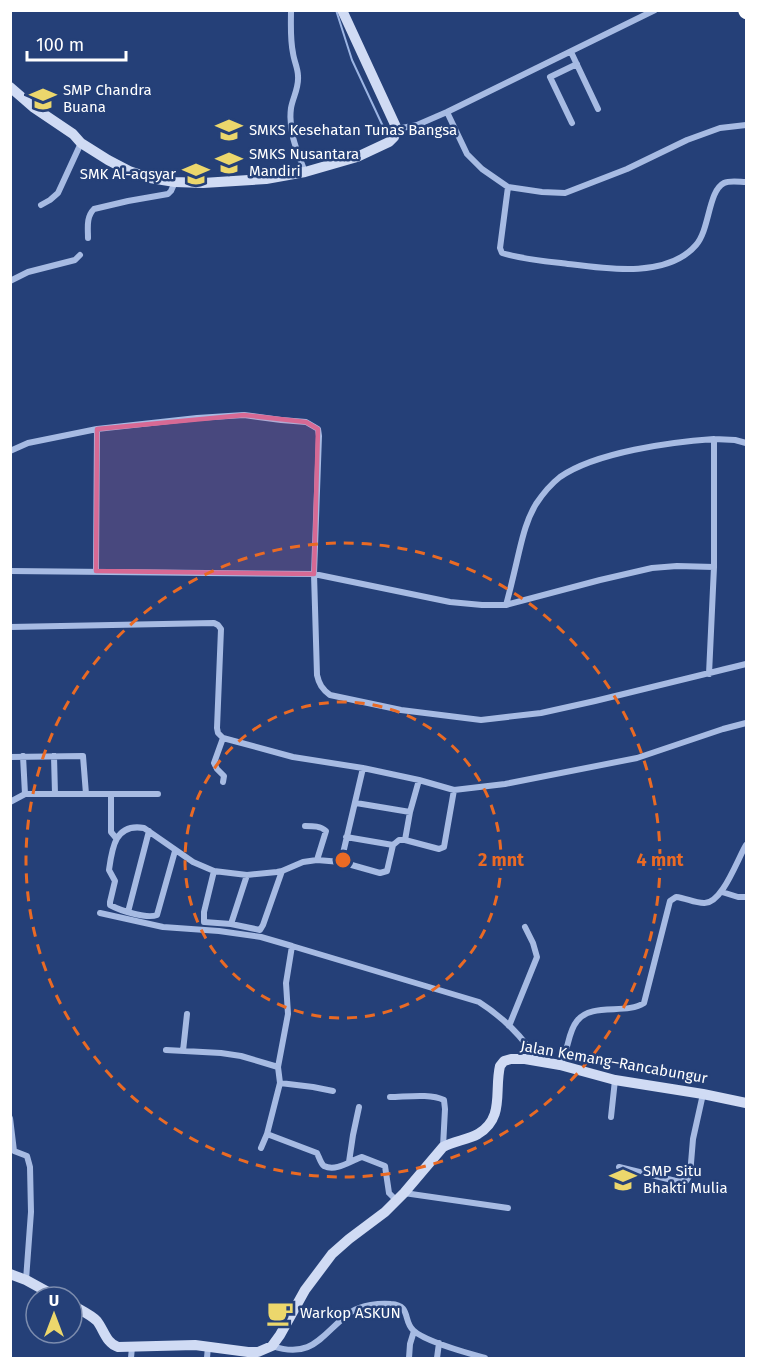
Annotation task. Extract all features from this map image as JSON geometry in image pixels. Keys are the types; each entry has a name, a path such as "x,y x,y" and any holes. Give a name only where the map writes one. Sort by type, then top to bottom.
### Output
{"street":[{"path":"291,10 292,46 298,78 297,90 292,103 291,126 304,172"},
{"path":"10,87 33,107 73,134 81,143 129,171 150,178 203,183 255,180 304,172 357,157 389,142 393,139 397,129 342,10"},
{"path":"397,129 417,125 447,112 655,10"},
{"path":"571,52 598,109"},
{"path":"572,123 550,77 577,64"},
{"path":"447,112 467,154 482,169 508,187 565,193 627,169 687,140 720,128 747,125"},
{"path":"41,205 58,193 81,143"},
{"path":"88,238 88,220 94,209 168,194 175,182"},
{"path":"508,187 500,248 502,253 581,266 638,269 673,261 683,256 696,245 705,231 715,192 723,184 747,182"},
{"path":"10,281 28,272 75,260 80,255"},
{"path":"10,451 28,442 97,429 244,414 306,422 318,429 314,574 317,675 319,684 330,695 401,710 481,720 541,713 747,664"},
{"path":"96,571 97,429"},
{"path":"506,605 526,524 545,492 559,478 575,468 601,459 662,445 714,439 747,443"},
{"path":"709,674 714,567 714,439"},
{"path":"10,571 314,574 450,602 506,605 652,568 714,567"},
{"path":"10,627 214,623 221,629 217,729 223,738 293,757 363,768 454,790 505,783 636,758 747,723"},
{"path":"223,738 214,763 224,776 223,782"},
{"path":"23,756 25,794"},
{"path":"54,756 55,794"},
{"path":"10,757 83,756 86,794"},
{"path":"341,862 363,768"},
{"path":"405,840 419,780"},
{"path":"346,837 393,844 399,840 405,840 439,849 444,847 454,790"},
{"path":"10,802 25,794 158,794"},
{"path":"111,794 111,832 116,838"},
{"path":"356,802 410,812"},
{"path":"305,826 318,827 326,831 317,860"},
{"path":"175,851 157,915 150,917 112,907 110,902 115,881 109,870 113,844 116,838 132,828 144,828 175,851 214,871 247,875 282,871 303,862 317,860 341,862 380,873 387,871 393,844"},
{"path":"128,912 149,831"},
{"path":"560,1065 572,1028 582,1015 641,1006 644,1003 670,901 676,897 702,903 715,900 722,892 747,845"},
{"path":"214,871 204,912 204,922 257,929 262,928 282,871"},
{"path":"231,924 247,875"},
{"path":"722,892 747,897"},
{"path":"100,914 162,927 261,937 478,1002 509,1026 523,1040 537,1061"},
{"path":"509,1026 537,957 525,927"},
{"path":"261,1148 267,1134 280,1083 278,1067 288,1014 286,984 292,946"},
{"path":"183,1051 187,1014"},
{"path":"166,1050 231,1054 278,1067"},
{"name":"Jalan Kemang–Rancabungur","path":"443,1147 472,1137 490,1125 495,1113 500,1066 504,1061 511,1059 560,1065 615,1080 747,1103"},
{"path":"610,1117 615,1080"},
{"path":"280,1083 333,1091"},
{"path":"619,1167 686,1181 690,1175 693,1139 703,1094"},
{"path":"276,1349 280,1335 304,1290 332,1254 385,1212 443,1147 444,1100 430,1097 390,1097"},
{"path":"349,1162 359,1107"},
{"path":"10,1118 12,1151 27,1156 30,1167 31,1212 26,1280"},
{"path":"267,1134 317,1153 324,1165 343,1166 362,1156 383,1164 386,1169 389,1193 400,1197 508,1208"},
{"path":"10,1274 35,1285"},
{"path":"84,1312 98,1323 113,1345 132,1353 195,1345 208,1352 258,1352 306,1348 317,1342 352,1311 381,1304 396,1305 405,1311 410,1327 414,1331 439,1343 485,1359"},
{"path":"409,1359 414,1331"},
{"path":"437,1359 439,1343"}],"highlighted area":[{"path":"244,415 306,422 318,429 314,574 96,571 97,429"}],"waterway":[{"path":"336,10 352,60 387,135"}],"place":[{"name":"SMP Chandra Buana","path":"43,99"},
{"name":"SMKS Kesehatan Tunas Bangsa","path":"229,130"},
{"name":"SMKS Nusantara Mandiri","path":"229,163"},
{"name":"SMK Al-aqsyar","path":"196,174"},
{"name":"SMP Situ Bhakti Mulia","path":"623,1180"},
{"name":"Warkop ASKUN","path":"280,1313"}]}
